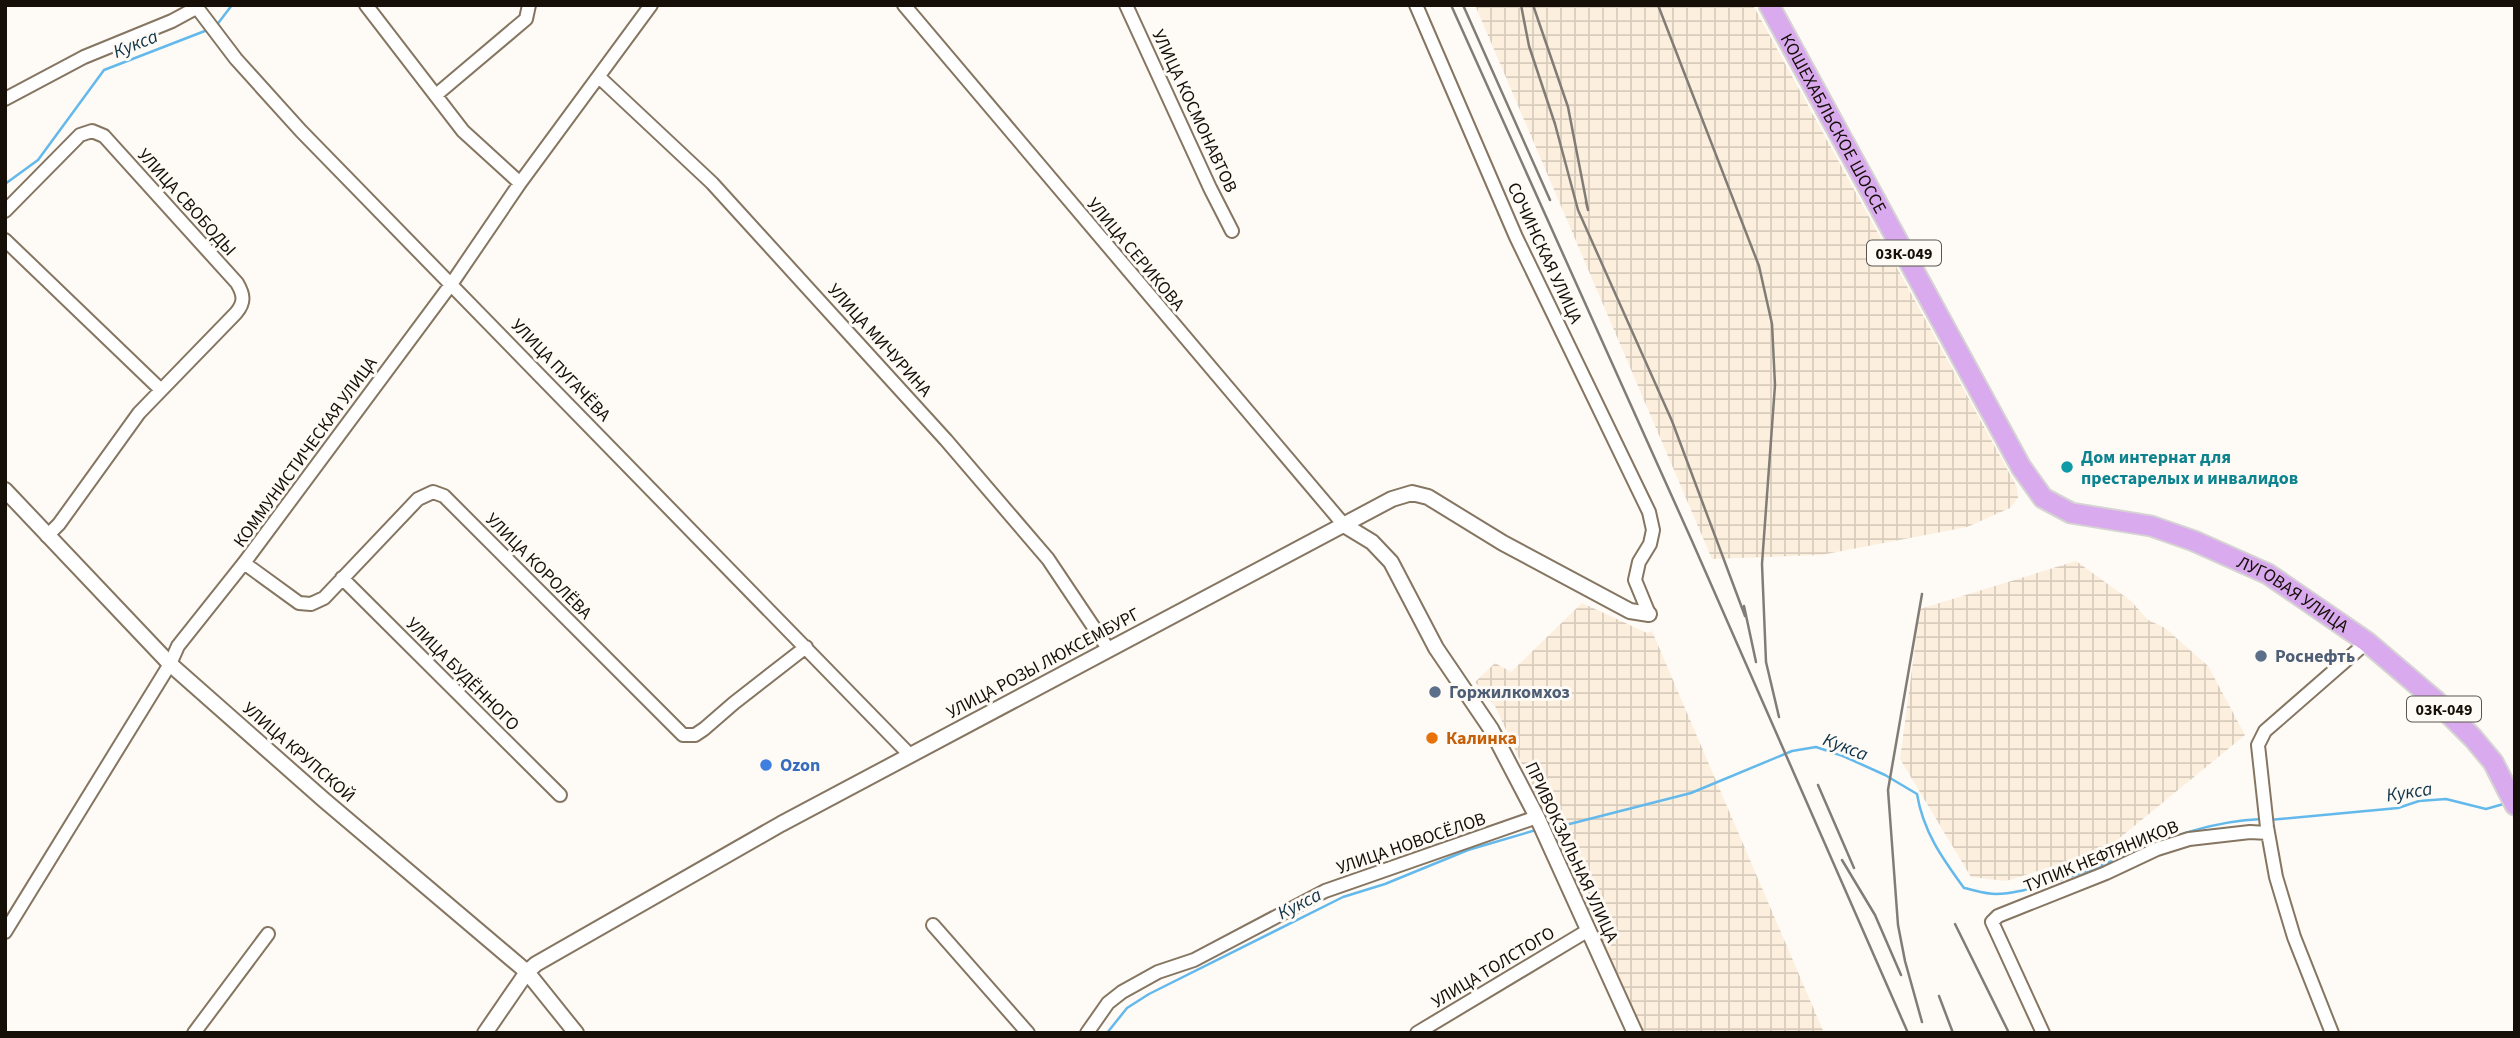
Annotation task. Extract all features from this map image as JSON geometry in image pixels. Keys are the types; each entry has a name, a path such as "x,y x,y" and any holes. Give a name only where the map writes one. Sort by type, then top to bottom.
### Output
{"main road":[{"name":"КОШЕХАБЛЬСКОЕ ШОССЕ","path":"1769,5 2021,467 2043,498"},
{"name":"ЛУГОВАЯ УЛИЦА","path":"2043,498 2071,513 2151,526 2268,574 2367,642 2435,700 2493,762 2511,797"}],"street":[{"path":"366,5 463,131 520,183"},
{"path":"436,94 526,19 529,5"},
{"name":"КОММУНИСТИЧЕСКАЯ УЛИЦА","path":"5,932 170,664 178,646 244,563 452,283 520,183 651,5"},
{"name":"УЛИЦА СЕРИКОВА","path":"904,5 1344,525"},
{"name":"УЛИЦА КОСМОНАВТОВ","path":"1126,5 1232,231"},
{"name":"СОЧИНСКАЯ УЛИЦА","path":"1416,5 1516,237 1649,512 1653,530 1650,544 1639,562 1635,580 1649,614"},
{"path":"5,99 84,57 196,7"},
{"name":"УЛИЦА ПУГАЧЁВА","path":"196,7 236,60 302,131 909,754"},
{"name":"УЛИЦА МИЧУРИНА","path":"599,77 712,183 929,420 1048,559 1109,650"},
{"name":"УЛИЦА СВОБОДЫ","path":"5,211 80,135 92,131 104,136 237,283 243,293 243,304 139,413 59,524 47,536"},
{"path":"5,240 160,389"},
{"name":"УЛИЦА КРУПСКОЙ","path":"5,491 170,664 324,800 527,972 576,1033"},
{"name":"УЛИЦА КОРОЛЁВА","path":"244,563 299,603 311,604 324,598 418,499 433,492 444,496 683,735 695,735 704,729 806,647"},
{"name":"УЛИЦА РОЗЫ ЛЮКСЕМБУРГ","path":"485,1033 527,972 536,964 909,754 1392,499 1412,494 1428,497 1503,543 1630,611 1649,614"},
{"name":"ПРИВОКЗАЛЬНАЯ УЛИЦА","path":"1344,525 1372,542 1391,562 1436,648 1491,729 1540,825 1635,1033"},
{"name":"УЛИЦА БУДЁННОГО","path":"342,578 560,795"},
{"path":"2332,1033 2294,937 2276,877 2258,745 2265,731 2367,642"},
{"name":"УЛИЦА НОВОСЁЛОВ","path":"1087,1033 1108,1003 1122,992 1158,972 1194,960 1325,891 1540,825"},
{"name":"ТУПИК НЕФТЯНИКОВ","path":"2043,1033 1992,922 1998,916 2106,873 2157,849 2189,839 2250,832 2267,825"},
{"path":"933,925 1028,1033"},
{"name":"УЛИЦА ТОЛСТОГО","path":"1417,1033 1587,931"},
{"path":"194,1033 268,934"}],"shaded area":[{"path":"1475,5 1753,5 2017,487 2018,498 2010,508 1967,527 1821,555 1712,559"},
{"path":"2076,561 2131,601 2148,620 2165,628 2208,666 2245,735 2105,850 2006,881 1971,877 1900,759 1920,609"},
{"path":"1582,603 1647,633 1652,631 1824,1033 1642,1033 1495,706 1475,682 1495,663 1511,672"}],"waterway":[{"name":"Кукса","path":"216,26 232,5"},
{"name":"Кукса","path":"5,184 38,160 104,70 210,29"},
{"name":"Кукса","path":"1550,829 1691,793 1792,751 1816,747 1885,775 1917,794 1929,832 1956,877 1964,888 1988,893 2010,893 2053,882 2206,827 2262,819"},
{"name":"Кукса","path":"2269,820 2398,808 2419,801 2446,799 2486,809 2507,803"},
{"name":"Кукса","path":"1107,1033 1127,1008 1149,994 1343,897 1385,884 1468,850 1536,830"}],"railway":[{"path":"1451,5 1692,541 1908,1033"},
{"path":"1463,5 1550,200"},
{"path":"1521,5 1529,46 1555,124 1578,210 1672,421 1745,616"},
{"path":"1533,5 1568,107 1588,210 1586,202"},
{"path":"1658,5 1759,266 1772,324 1775,385 1762,564 1766,662 1779,717"},
{"path":"1922,594 1888,790 1898,925 1922,1022"},
{"path":"1744,606 1756,662"},
{"path":"1818,785 1854,868"},
{"path":"1842,860 1875,915 1901,975"},
{"path":"1955,924 2009,1033"},
{"path":"1939,996 1953,1033"}],"place":[{"name":"Дом интернат для престарелых и инвалидов","path":"2067,467"},
{"name":"Роснефть","path":"2261,656"},
{"name":"Горжилкомхоз","path":"1435,692"},
{"name":"Калинка","path":"1432,738"},
{"name":"Ozon","path":"766,765"}]}
